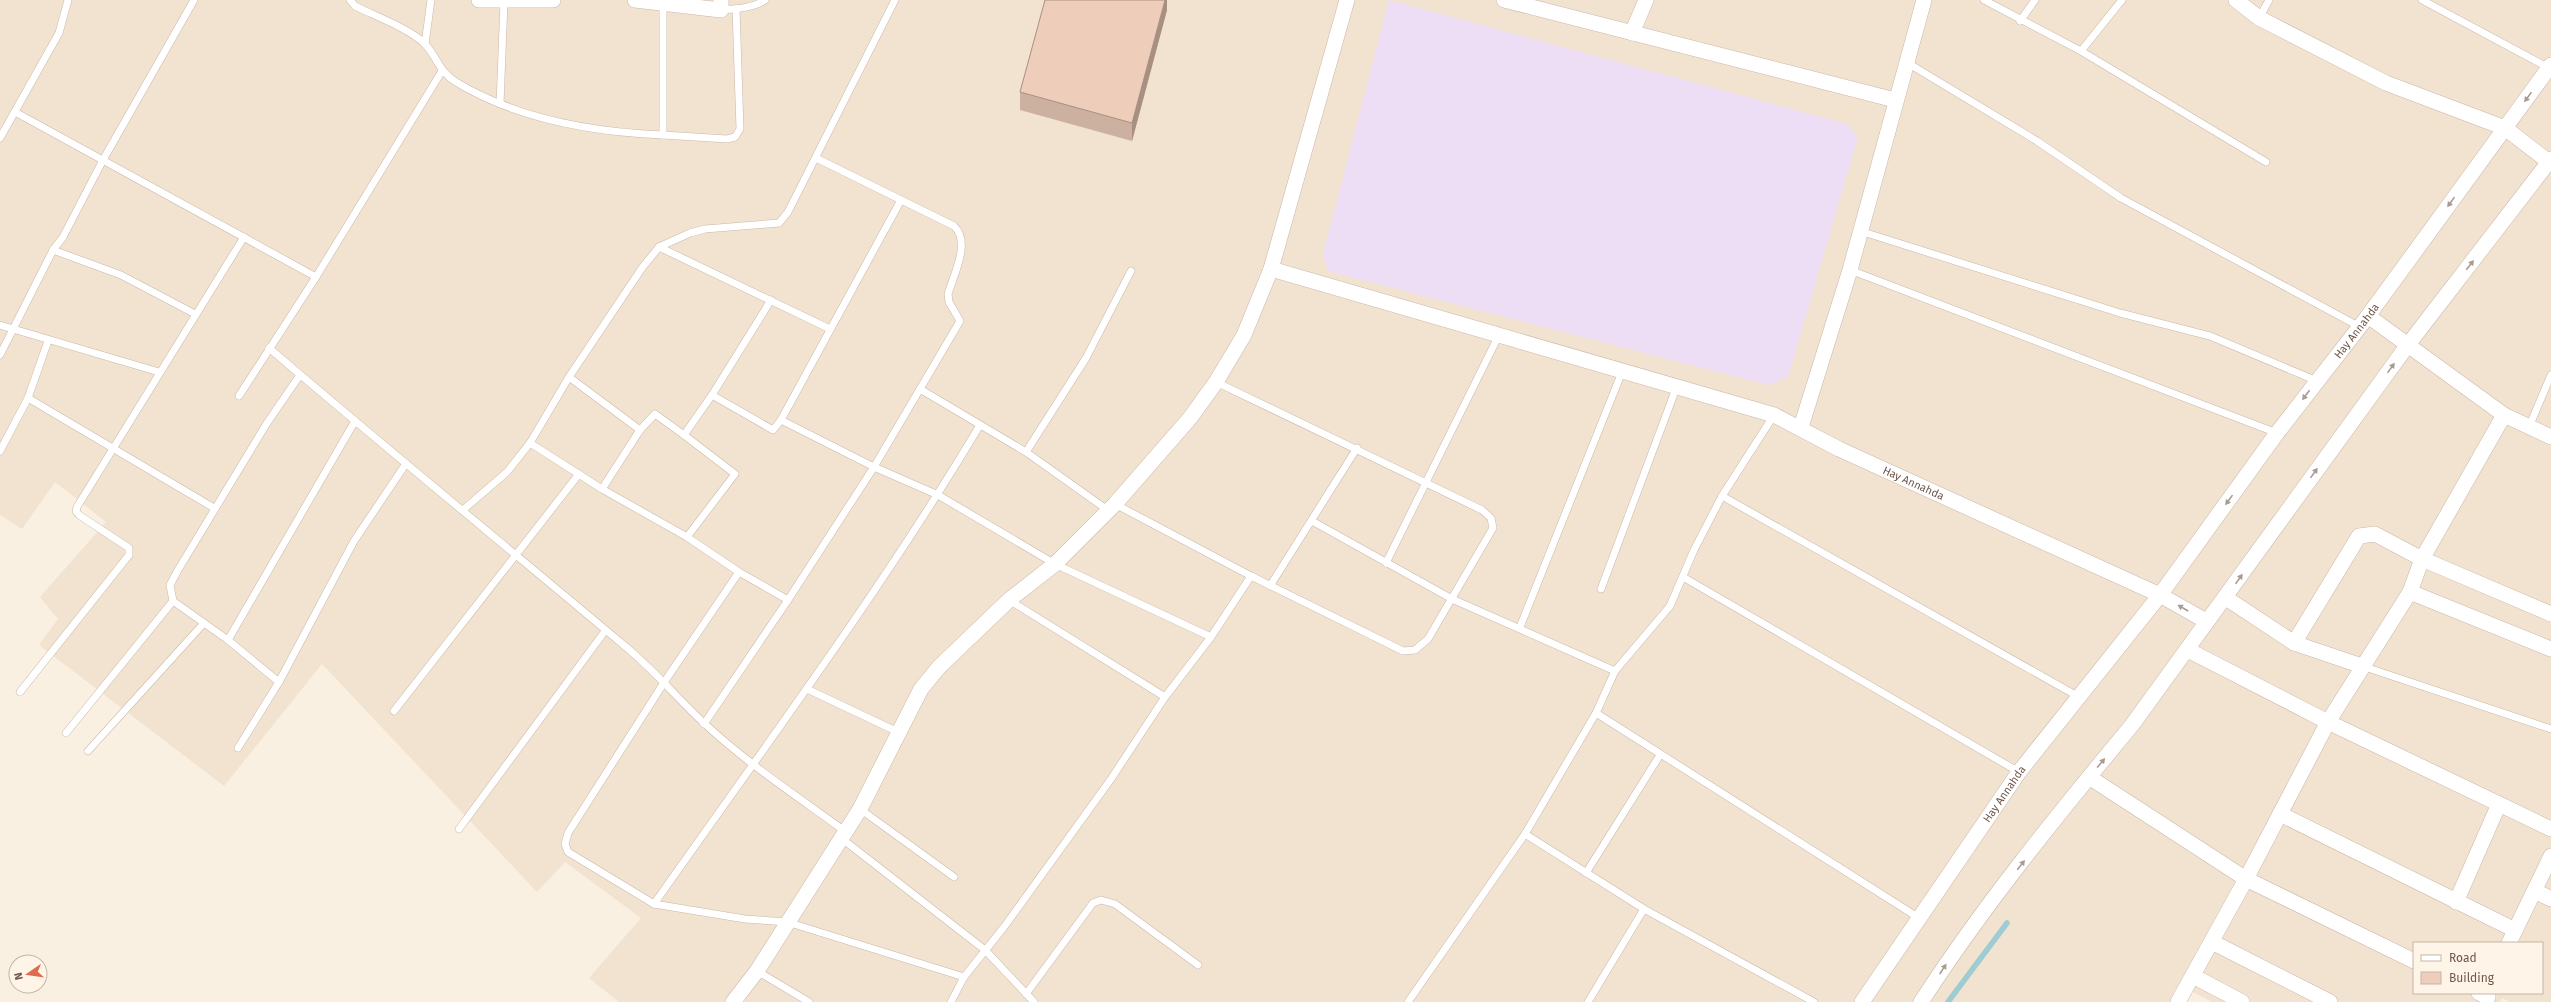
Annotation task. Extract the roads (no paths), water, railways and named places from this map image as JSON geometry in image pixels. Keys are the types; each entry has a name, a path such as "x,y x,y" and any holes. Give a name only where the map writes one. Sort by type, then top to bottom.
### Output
{"street":[{"path":"479,0 504,2 545,0"},
{"path":"635,0 663,5 726,6"},
{"path":"733,1002 758,971 787,922 860,809 921,689 939,667 1009,600 1055,564 1112,507 1190,418 1216,382 1244,335 1271,269 1347,0"},
{"path":"1504,0 1895,100"},
{"path":"1632,33 1646,0"},
{"path":"1801,427 1850,270 1895,100 1924,0"},
{"path":"1921,1002 1952,955 2089,777 2132,725 2188,650 2206,621 2226,598 2407,346 2550,160 2505,128 2386,83 2259,18 2236,0"},
{"name":"Hay Annahda","path":"1862,1002 2019,772 2080,698 2160,594 2277,433 2364,322 2550,67"},
{"name":"Hay Annahda","path":"1271,269 1498,337 1677,386 1774,415 1801,427 1839,449 2160,594 2206,621"},
{"path":"2364,322 2407,346 2504,415 2551,437"},
{"path":"2178,1002 2246,879 2328,722 2410,592 2422,559 2504,415"},
{"path":"2294,643 2359,536 2375,534 2422,559 2551,614"},
{"path":"2410,592 2551,649"},
{"path":"2226,598 2294,643 2362,666"},
{"path":"2188,650 2328,722 2551,828"},
{"path":"2089,777 2246,879 2413,961"},
{"path":"2456,902 2499,804"},
{"path":"2280,814 2456,902 2512,936 2551,856"},
{"path":"2535,891 2551,899"},
{"path":"2212,942 2330,1002"},
{"path":"2193,976 2242,1002"}],"lane":[{"path":"0,138 58,33 68,0"},
{"path":"0,355 53,250 63,237 103,160 194,0"},
{"path":"350,0 355,6 416,37 425,44 442,71 456,82 500,104 581,127 663,135 727,139 735,137 740,128 726,6 761,3 765,0"},
{"path":"425,44 431,0"},
{"path":"463,510 507,472 530,443 569,377 642,268 659,247 705,228 779,223 788,212 816,158 894,0"},
{"path":"1984,0 2020,21 2081,51 2266,162"},
{"path":"2020,21 2035,0"},
{"path":"2081,51 2122,0"},
{"path":"2259,18 2269,0"},
{"path":"2422,0 2550,67"},
{"path":"500,104 504,2"},
{"path":"663,5 663,135"},
{"path":"1906,62 2037,141 2121,198 2364,322"},
{"path":"239,396 316,277 442,71"},
{"path":"15,112 244,236 316,277"},
{"path":"704,724 788,600 874,467 959,326 960,320 949,302 948,294 963,242 960,232 954,226 816,158"},
{"path":"712,395 773,430 781,420 901,200"},
{"path":"1860,231 2120,313 2210,336 2317,381"},
{"path":"20,692 130,555 128,548 76,511 159,372 244,236"},
{"path":"659,247 830,329"},
{"path":"53,250 121,275 195,314"},
{"path":"1850,270 2277,433"},
{"path":"1026,452 1086,358 1131,271"},
{"path":"684,435 712,395 771,300"},
{"path":"0,325 48,341 159,372"},
{"path":"1386,563 1498,337"},
{"path":"0,451 28,398 48,341"},
{"path":"269,348 405,464 518,554 665,681 704,724 984,950 1034,1002"},
{"path":"1520,627 1622,372"},
{"path":"279,682 228,640 173,601 170,585 214,508 267,423 300,375"},
{"path":"2529,427 2551,375"},
{"path":"569,377 640,430"},
{"path":"920,389 1026,452 1112,507 1403,651 1415,650 1428,639 1493,528 1491,518 1482,510 1357,448 1216,382"},
{"path":"1601,589 1677,386"},
{"path":"28,398 214,508"},
{"path":"602,489 640,430 655,414 735,474 687,537"},
{"path":"1408,1002 1525,834 1596,713 1615,671 1670,606 1722,496 1774,415"},
{"path":"781,420 874,467 938,495 1055,564 1211,637"},
{"path":"228,640 355,421"},
{"path":"654,904 807,689 938,495 980,425"},
{"path":"530,443 602,489 687,537 739,572 788,600"},
{"path":"1270,586 1357,448"},
{"path":"238,748 279,682 354,541 405,464"},
{"path":"394,711 518,554 578,474"},
{"path":"1722,496 2080,698"},
{"path":"1312,521 1452,598 1520,627 1615,671"},
{"path":"739,572 665,681 568,833 565,844 568,852 654,904 745,919 787,922 964,976"},
{"path":"951,1002 964,976 1004,927 1111,779 1165,697 1211,637 1251,576"},
{"path":"1683,577 2019,772"},
{"path":"1009,600 1165,697"},
{"path":"66,733 173,601"},
{"path":"88,751 204,623"},
{"path":"459,829 606,631"},
{"path":"2362,666 2551,729"},
{"path":"807,689 898,732"},
{"path":"1596,713 1919,918"},
{"path":"1586,873 1660,755"},
{"path":"860,809 954,877"},
{"path":"1525,834 1644,909 1814,1002"},
{"path":"1026,994 1092,903 1101,900 1115,904 1198,965"},
{"path":"1588,1002 1644,909"},
{"path":"758,971 809,1002"}],"waterway":[{"path":"1948,1002 2007,923"}]}
